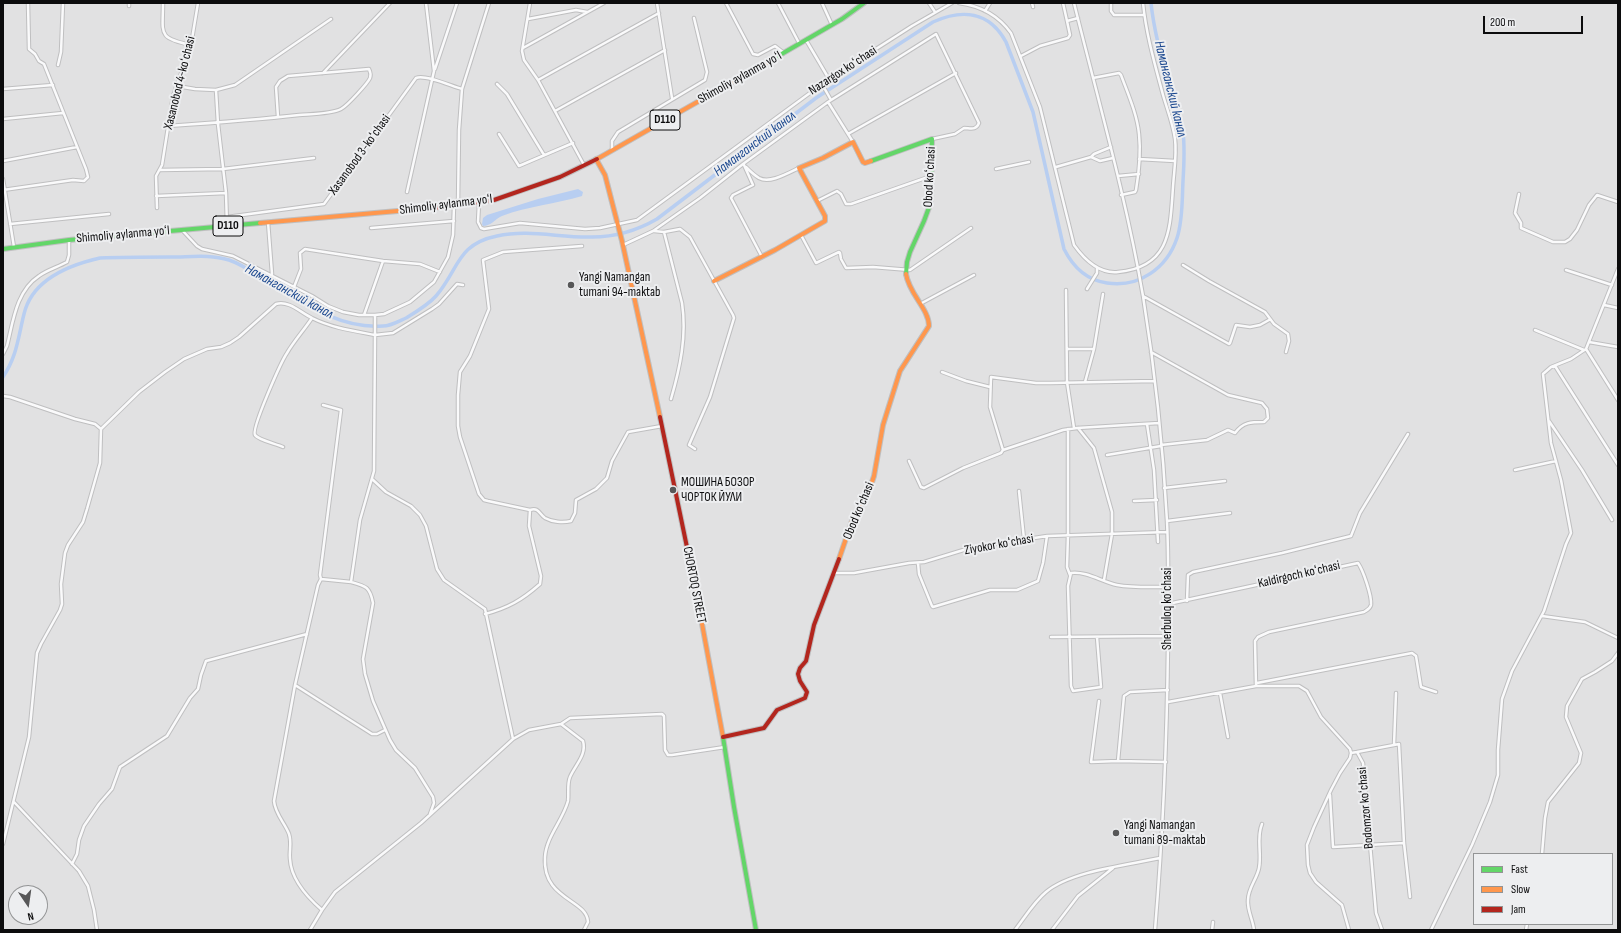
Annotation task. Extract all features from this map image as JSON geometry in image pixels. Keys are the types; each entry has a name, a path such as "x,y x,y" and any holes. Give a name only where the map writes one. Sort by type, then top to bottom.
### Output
{"main road":[{"name":"Shimoliy aylanma yoʻl","path":"3,249 69,240 479,203 501,198 560,177 596,159 800,44 832,25 864,3"},
{"name":"Obod koʻchasi","path":"834,573 852,521 870,488 874,476 883,425 900,371 929,326 929,319 906,280 906,271 909,253 930,212 932,139 865,162 863,162 852,142"},
{"path":"714,281 762,257 825,221 825,216 799,168 823,158 852,142"},
{"name":"CHORTOQ STREET","path":"596,159 605,175 623,243 662,426 717,700 756,930"},
{"path":"723,737 764,728 777,710 805,698 806,692 799,678 799,671 806,661 814,625 834,573"}],"street":[{"path":"4,190 86,180 88,177 44,64 39,61 35,54 29,49 28,3"},
{"path":"58,65 61,52 63,3"},
{"path":"163,3 163,32 165,36 177,42 191,45"},
{"name":"Xasanobod 4-koʻchasi","path":"157,208 156,176 160,170 164,156 173,96 191,45 198,3"},
{"path":"323,73 390,3"},
{"path":"426,3 434,71"},
{"path":"407,192 434,71 457,3"},
{"path":"182,230 197,246 202,249 233,256 272,275 328,306 343,312 375,316 384,314 410,302 434,282 448,257 453,235 456,205 462,89 489,3"},
{"path":"530,3 523,56 538,80 584,165"},
{"path":"523,48 604,3"},
{"path":"657,3 672,98"},
{"path":"726,3 753,54 758,55 775,46 784,53"},
{"path":"778,3 800,44"},
{"path":"822,3 832,25"},
{"path":"928,3 935,12"},
{"name":"Nazargox koʻchasi","path":"479,203 478,222 481,228 484,229 520,224 585,229 600,228 631,222 644,216 829,79 935,12 952,3"},
{"path":"959,3 977,7 996,16 1004,23 1011,33 1040,107 1074,245 1080,254 1097,268 1116,273 1150,262 1162,249 1168,236 1170,224 1175,161 1175,139 1154,58 1144,15 1143,3"},
{"path":"985,11 990,3"},
{"path":"1032,3 1033,7"},
{"path":"1021,56 1040,46 1068,38 1070,35 1063,3"},
{"name":"Sherbuloq koʻchasi","path":"1074,3 1118,176 1142,290 1151,352 1161,446 1167,521 1168,702 1166,762 1155,930"},
{"path":"1111,3 1111,10 1114,15 1144,15"},
{"path":"528,19 576,10 588,12"},
{"path":"538,80 659,13"},
{"path":"612,150 612,141 618,132 672,98 688,91 705,80 707,72 694,18"},
{"path":"1067,21 1078,18"},
{"path":"177,86 216,90 235,84 331,19"},
{"path":"623,243 653,231 700,198 828,102 937,34 978,119 979,125 973,129 964,128 955,134 932,139"},
{"path":"806,40 829,79"},
{"path":"555,111 665,50"},
{"path":"168,126 218,124 340,110 347,105 369,80 370,75 368,68 288,76 280,81 276,87 278,117"},
{"path":"1093,78 1119,72 1139,133 1139,174 1135,192 1121,195"},
{"path":"848,134 956,74"},
{"name":"Xasanobod 3-koʻchasi","path":"227,217 324,204 416,78 420,76 432,79"},
{"path":"432,79 462,89"},
{"path":"497,84 507,94 544,155"},
{"path":"822,84 831,100"},
{"path":"3,88 53,85"},
{"path":"216,90 218,124 226,193 227,226"},
{"path":"828,102 852,142"},
{"path":"3,119 63,114"},
{"path":"499,134 519,166 573,143"},
{"path":"3,161 77,147"},
{"path":"1056,167 1091,157 1093,154 1111,147"},
{"path":"1091,157 1100,161 1113,158"},
{"path":"160,170 223,169 314,158"},
{"path":"1139,159 1175,161"},
{"path":"996,169 1029,162"},
{"path":"743,165 756,176 764,179 774,179 799,168"},
{"path":"743,165 753,185 733,195 732,200 762,257"},
{"path":"1118,176 1139,174"},
{"path":"817,201 837,191 841,194 846,204 851,204 931,176"},
{"path":"3,179 14,247"},
{"path":"156,196 226,193"},
{"path":"1519,194 1515,213 1521,223 1521,228 1553,242 1565,242 1570,239 1580,224 1589,204 1597,195 1618,202"},
{"path":"10,224 109,214"},
{"path":"371,228 454,221"},
{"path":"268,222 272,275"},
{"path":"801,235 816,262 839,252 846,268 873,267 906,271 917,267 972,228"},
{"path":"653,231 664,232 680,229 690,237 733,313 734,318 710,397 689,444 695,449"},
{"path":"664,232 684,315 682,350 678,376 671,399"},
{"path":"3,354 7,346 21,295 28,285 38,276 67,262 69,255 69,240"},
{"path":"582,246 503,252 483,260 489,309 470,356 459,376 458,426 460,437 479,494 484,500 530,510 538,510 544,517 553,522 571,521 575,513 576,500 580,496 596,489 607,478 612,461 628,432 662,426"},
{"path":"294,287 301,269 300,254 305,249 383,261 420,264 440,272"},
{"path":"364,315 383,261"},
{"path":"1183,265 1265,312 1269,320 1288,334 1289,341 1286,352"},
{"path":"1088,288 1097,273 1097,268"},
{"path":"1431,930 1472,845 1490,802 1498,774 1498,750 1502,699 1512,671 1542,616 1571,533 1561,480 1551,443 1543,376 1546,371 1571,359 1585,350 1618,269"},
{"path":"1566,270 1612,285"},
{"path":"920,304 974,275"},
{"path":"3,844 29,737 37,653 40,644 62,604 61,584 65,553 68,544 82,522 87,509 100,463 101,429 139,392 165,372 184,359 207,349 221,347 230,343 239,337 276,304 286,304 312,318 349,330 375,334 393,333 439,304 457,284 463,285"},
{"path":"1066,290 1068,349 1067,382 1075,428 1094,448 1112,512 1112,534 1104,580"},
{"path":"1085,382 1094,349 1103,294"},
{"path":"1143,296 1229,344 1236,325 1250,327 1260,325 1269,320"},
{"path":"1604,305 1618,308"},
{"path":"351,582 360,520 372,478 375,423 375,316"},
{"path":"283,447 261,439 256,436 254,432 259,414 287,353 312,318"},
{"path":"1535,330 1585,350 1618,400"},
{"path":"1589,342 1618,347"},
{"path":"1068,349 1094,349"},
{"path":"1107,455 1207,440 1228,430 1235,433 1240,426 1246,423 1252,421 1264,422 1268,418 1267,409 1262,403 1228,395 1151,352"},
{"path":"1555,366 1618,465"},
{"path":"942,372 966,381 990,387"},
{"path":"1003,450 991,410 991,377 1036,383 1154,381"},
{"path":"3,396 95,424 101,429"},
{"path":"322,910 308,898 294,877 290,857 291,841 289,833 274,807 274,801 295,685 318,585 321,579 341,410 323,405"},
{"path":"1548,420 1570,451 1612,520"},
{"path":"1147,424 1157,500 1158,542"},
{"path":"909,461 911,468 924,488 963,468 1001,453 1003,450 1068,429 1159,424"},
{"path":"1068,429 1067,567 1070,575 1068,586 1071,686 1073,691 1101,687 1097,637"},
{"name":"Kaldirgoch koʻchasi","path":"1187,600 1187,579 1188,575 1193,572 1350,536 1360,513 1408,434"},
{"path":"1516,470 1556,461"},
{"path":"372,478 386,492 411,506 420,516 426,526 437,569 444,580 485,609 513,739"},
{"path":"1164,488 1225,480"},
{"path":"1019,491 1024,539"},
{"path":"1134,501 1157,500"},
{"path":"485,614 511,606 529,594 540,584 541,576 529,526 530,510"},
{"path":"1167,521 1230,513"},
{"name":"Ziyokor koʻchasi","path":"834,573 854,573 909,562 918,563 970,548 1047,536 1167,532"},
{"path":"918,563 919,574 933,607 990,590 1017,590 1038,581 1043,563 1047,536"},
{"name":"Kaldirgoch koʻchasi","path":"1168,604 1356,563 1360,565 1370,596 1370,608 1364,612 1260,635 1255,641 1256,685"},
{"path":"1070,575 1076,573 1122,586 1168,587"},
{"path":"321,579 351,582 362,585 371,593 373,603 363,666 373,701 385,730 396,750 415,768 433,797 434,803 430,815"},
{"path":"1542,616 1585,622 1618,638"},
{"path":"72,864 77,854 79,840 84,826 99,804 112,789 120,767 167,736 190,698 198,689 206,661 307,634"},
{"path":"1051,637 1168,636"},
{"path":"1168,702 1220,693 1412,653 1416,656 1421,687 1436,692"},
{"path":"1542,853 1548,802 1579,763 1581,753 1566,717 1567,706 1582,679 1612,661 1618,653"},
{"path":"295,685 372,734 377,734 385,730"},
{"name":"Bodomzor koʻchasi","path":"1256,685 1303,687 1321,717 1350,749 1351,753 1357,752 1364,767 1376,913 1382,930"},
{"path":"1118,761 1124,696 1126,693 1136,691 1168,690"},
{"path":"1220,693 1228,737"},
{"path":"1394,745 1396,693"},
{"path":"1099,701 1091,762 1166,762"},
{"path":"310,930 335,892 430,815 513,739 529,730 561,724 570,718 662,714 664,716 665,750 668,754 672,755 725,747"},
{"path":"561,724 583,741 584,752 569,778 568,801 549,842 545,859 547,876 551,885 561,895 581,909 587,916 588,922 584,930"},
{"path":"1357,752 1399,744 1404,843 1410,897"},
{"path":"1349,930 1342,905 1316,882 1308,869 1308,841 1340,773 1350,758 1351,753"},
{"path":"1330,794 1333,847 1404,843"},
{"path":"13,801 79,871 88,886 97,930"},
{"path":"1254,930 1254,922 1248,901 1249,893 1260,866 1258,848 1262,824"},
{"path":"1015,930 1035,904 1052,887 1082,874 1160,858"},
{"path":"1052,930 1078,896 1114,868"},
{"path":"1212,930 1213,922"}],"water":[{"path":"578,189 583,192 582,196 522,210 502,216 488,225 483,226 482,224 483,218 487,215 538,199"}],"waterway":[{"name":"Наманганский канал","path":"3,377 14,354 28,302 35,292 43,283 64,270 100,258 200,256 222,258 242,266 304,303 334,318 366,326 386,326 392,324 406,318 433,299 444,286 466,251 484,240 497,236 521,233 601,237 634,230 657,219 816,98 933,22 954,15 964,14 983,19 992,24 1006,42 1033,112 1064,249 1068,256 1081,272 1099,281 1119,284 1141,279 1159,267 1172,249 1177,238 1181,217 1184,163 1182,126 1164,68 1154,25 1151,3"}],"traffic: fast":[{"path":"773,59 842,19 864,3"},
{"path":"871,161 932,139 931,202 910,252 906,274"},
{"path":"3,249 69,240 260,223"},
{"path":"723,737 756,930"}],"traffic: slow":[{"path":"597,159 773,59"},
{"path":"714,281 775,250 825,221 825,216 799,168 823,158 853,142 863,162 865,163 871,161"},
{"path":"596,159 605,175 622,241 660,417"},
{"path":"260,223 432,208"},
{"path":"839,559 852,521 870,488 874,476 883,425 900,371 929,326 926,314 911,288 906,274"},
{"path":"695,586 723,737"}],"traffic: jam":[{"path":"432,208 494,200 560,177 597,159"},
{"path":"660,417 695,586"},
{"path":"723,737 764,728 777,710 805,698 807,692 800,681 798,674 800,668 806,661 814,625 839,559"}],"place":[{"name":"Yangi Namangan tumani 94-maktab","path":"571,285"},
{"name":"МОШИНА БОЗОР ЧОРТОК ЙУЛИ","path":"673,490"},
{"name":"Yangi Namangan tumani 89-maktab","path":"1116,833"}]}
